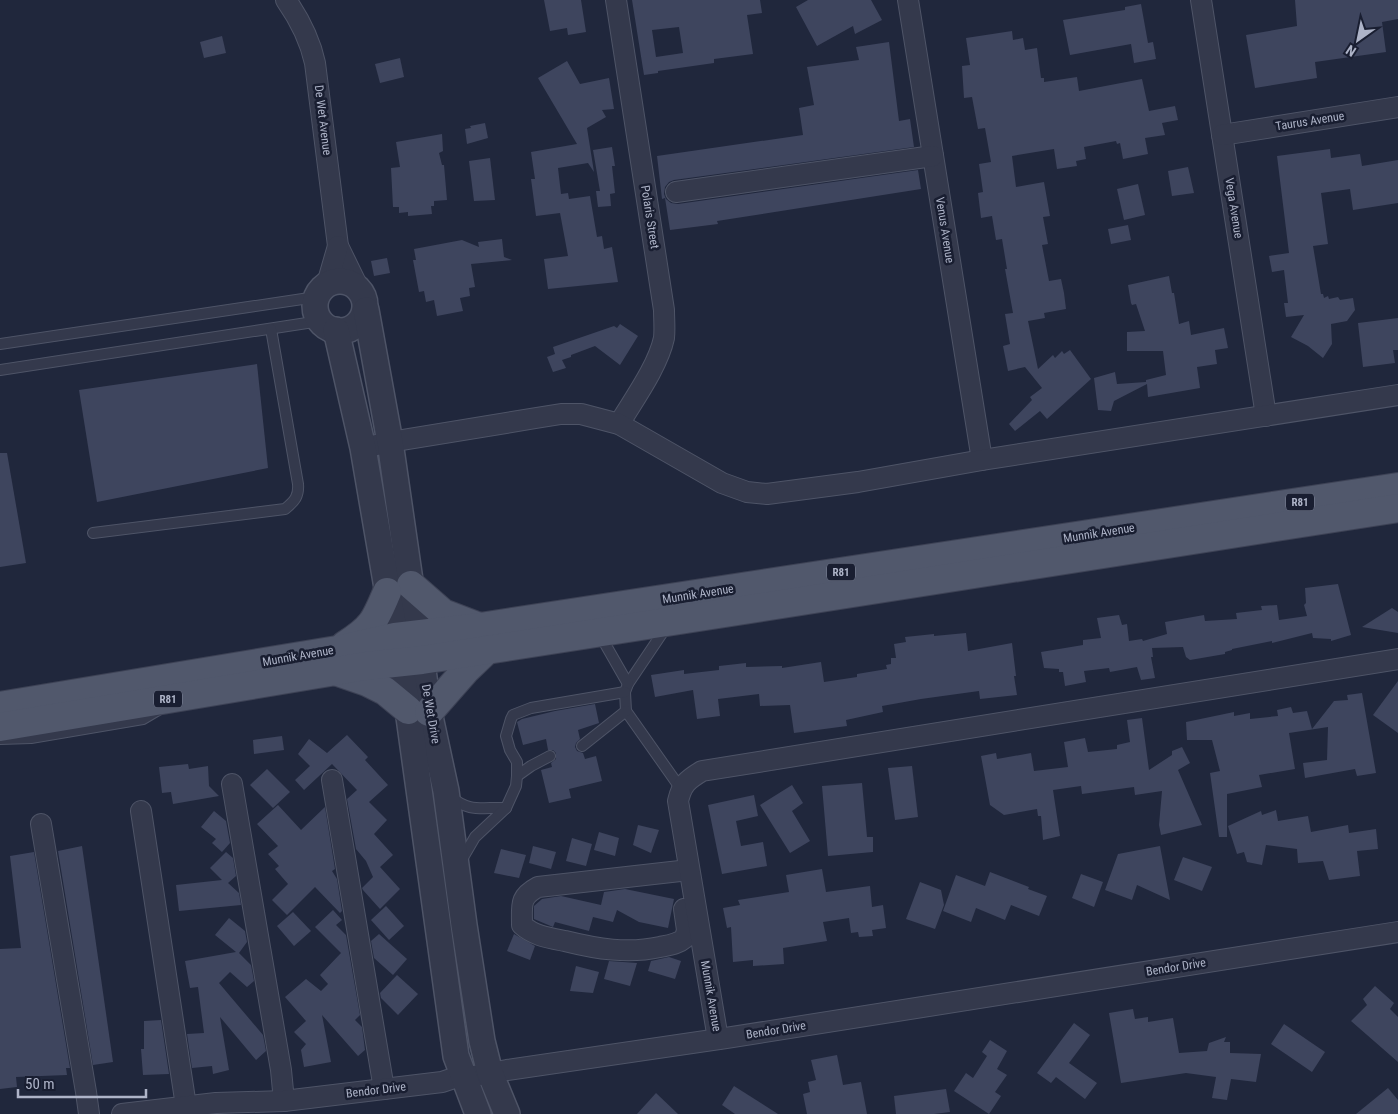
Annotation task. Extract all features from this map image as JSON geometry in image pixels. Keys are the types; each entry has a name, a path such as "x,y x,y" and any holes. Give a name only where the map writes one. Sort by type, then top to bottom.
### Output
{"main road":[{"name":"Munnik Avenue","path":"0,706 484,638 1398,487"},
{"name":"Munnik Avenue","path":"484,638 598,632 1398,508"},
{"path":"399,588 484,638 465,671 418,711 367,682 337,660 372,625 399,588"},
{"name":"Munnik Avenue","path":"0,727 175,698 337,660"}],"street":[{"name":"De Wet Avenue","path":"286,0 296,14 310,42 316,63 338,246 362,298"},
{"name":"Polaris Street","path":"616,0 661,194 664,310 664,336 660,351 619,424"},
{"name":"Venus Avenue","path":"908,0 982,460"},
{"name":"Vega Avenue","path":"1201,0 1266,416"},
{"name":"Taurus Avenue","path":"1222,134 1398,107"},
{"path":"661,194 933,156"},
{"name":"De Wet Avenue","path":"321,291 338,246"},
{"path":"343,280 351,282 362,298 363,318 351,329 343,331 328,326 316,314 315,306 321,291 334,281 343,280"},
{"name":"De Wet Drive","path":"362,298 390,442 399,588 418,711 456,1056 478,1114"},
{"name":"De Wet Drive","path":"328,326 363,448 399,588"},
{"path":"363,448 561,414 581,414 619,424 722,483 747,492 767,494 858,482 982,460 1398,395"},
{"path":"681,789 688,779 702,771 1398,658"},
{"name":"De Wet Drive","path":"418,711 446,791 456,871 482,1040 490,1073 507,1114"},
{"path":"332,780 384,1089"},
{"path":"232,784 281,1070 284,1101"},
{"name":"Munnik Avenue","path":"681,789 678,801 683,871 718,1040"},
{"path":"141,811 186,1106"},
{"path":"41,824 86,1092 88,1114"},
{"path":"683,871 687,930 686,938 679,943 635,950 612,950 588,947 537,935 529,932 522,925 522,902 528,892 538,887 683,871"},
{"name":"Bendor Drive","path":"122,1114 186,1106 246,1108 284,1101 442,1082 454,1078 718,1040 1398,932"}],"lane":[{"path":"0,344 321,291"},
{"path":"0,370 271,329 328,326"},
{"path":"93,533 286,509 293,502 298,494 298,484 271,329"},
{"path":"456,871 475,837 506,808 516,786 517,762 510,750 506,736 510,718 531,708 626,688 670,621"},
{"path":"598,632 626,688 626,712 681,789"},
{"path":"0,740 31,738 143,719 158,712 175,698"},
{"path":"582,746 626,712"},
{"path":"517,776 550,756"},
{"path":"446,791 458,803 467,807 506,808"}],"building":[{"path":"544,0 581,0 586,32 568,35 567,28 550,31"},
{"path":"632,0 760,0 762,13 747,15 753,54 714,59 714,63 658,71 658,73 644,75","holes":["679,27 683,53 656,57 652,30"]},
{"path":"808,0 871,0 882,20 855,34 853,26 817,46 796,7"},
{"path":"1295,0 1398,0 1398,19 1382,22 1386,52 1315,62 1317,78 1255,88 1246,35 1297,26"},
{"path":"1141,4 1148,43 1153,42 1156,59 1134,63 1131,44 1070,55 1063,20 1125,10 1125,7"},
{"path":"1012,31 1013,40 1023,38 1025,50 1037,48 1041,78 1044,78 1044,82 1077,77 1079,91 1142,79 1149,111 1175,106 1178,120 1162,123 1165,135 1145,138 1148,154 1123,159 1120,143 1117,144 1116,141 1084,147 1086,159 1076,161 1077,166 1057,169 1054,149 1012,156 1016,187 1044,182 1050,216 1043,217 1048,244 1042,245 1049,281 1061,279 1066,309 1044,313 1045,318 1028,321 1038,369 1053,355 1055,358 1062,351 1064,354 1070,350 1091,379 1047,419 1040,411 1015,431 1009,424 1032,400 1030,397 1042,388 1025,367 1008,371 1003,346 1010,344 1005,314 1013,313 1002,239 996,240 992,216 981,218 978,193 983,192 979,164 991,162 985,128 978,129 972,97 964,98 962,66 970,65 966,38"},
{"path":"222,36 226,53 204,58 200,42"},
{"path":"889,42 899,121 910,119 914,147 674,180 665,187 664,194 671,203 678,204 918,170 921,189 717,221 718,224 670,230 665,198 662,199 657,156 803,135 799,108 814,105 807,67 859,60 856,47"},
{"path":"400,58 404,77 380,83 375,64"},
{"path":"567,61 580,84 609,78 614,109 602,110 606,117 587,128 594,172 588,163 558,168 561,194 568,193 569,199 590,196 597,237 602,236 604,249 612,247 618,282 548,289 544,259 568,256 560,213 536,216 531,179 535,179 531,152 577,144 538,78"},
{"path":"485,123 488,138 467,144 465,129"},
{"path":"442,134 443,151 439,153 442,165 444,165 447,200 434,201 434,206 431,206 432,214 408,216 408,212 399,213 399,207 393,207 391,168 400,167 396,142"},
{"path":"612,147 615,166 612,166 615,193 610,194 611,206 598,207 596,191 600,191 593,150"},
{"path":"1330,149 1331,158 1360,154 1362,166 1398,160 1398,203 1353,210 1350,189 1321,193 1328,244 1313,246 1321,294 1323,294 1324,298 1328,296 1329,299 1338,297 1340,300 1353,298 1355,310 1347,321 1331,324 1332,344 1323,358 1308,346 1291,337 1304,315 1286,317 1284,303 1288,303 1284,270 1272,272 1269,256 1289,253 1277,156"},
{"path":"490,158 495,200 474,201 469,161"},
{"path":"1188,167 1194,193 1172,196 1168,171"},
{"path":"1138,184 1145,215 1124,220 1117,189"},
{"path":"1128,225 1131,240 1111,244 1108,229"},
{"path":"502,239 504,257 512,260 471,264 475,287 469,288 470,296 460,298 463,311 437,316 434,300 426,302 424,291 419,292 413,260 416,260 414,249 462,240 479,247 478,242"},
{"path":"387,258 390,273 374,276 371,261"},
{"path":"1169,276 1179,324 1189,321 1191,335 1224,328 1228,348 1215,350 1217,364 1197,367 1200,388 1148,397 1147,384 1114,401 1111,411 1098,410 1094,378 1115,372 1117,384 1146,382 1146,380 1166,375 1163,351 1127,351 1127,332 1145,331 1136,304 1132,305 1131,303 1128,285"},
{"path":"1398,318 1398,350 1393,350 1395,363 1363,367 1358,323"},
{"path":"620,324 638,336 620,365 595,346 562,360 566,368 553,372 547,357 555,354 553,347 614,326 617,328"},
{"path":"257,364 268,468 97,502 79,390"},
{"path":"0,453 7,453 26,563 0,567"},
{"path":"1338,584 1351,635 1331,641 1331,639 1313,638 1312,633 1272,643 1272,641 1232,649 1225,652 1225,654 1190,660 1186,657 1183,647 1152,648 1153,657 1151,657 1155,678 1141,680 1137,667 1110,672 1109,668 1084,671 1086,682 1065,686 1063,672 1059,672 1059,669 1044,668 1041,652 1083,645 1083,640 1101,638 1097,618 1119,615 1122,625 1127,624 1129,641 1142,639 1143,641 1167,634 1165,622 1204,615 1205,621 1237,619 1236,613 1262,610 1261,606 1277,605 1279,620 1307,616 1304,605 1306,603 1305,588"},
{"path":"1392,608 1398,612 1398,633 1362,627"},
{"path":"966,633 968,651 1012,643 1017,695 980,699 979,691 921,699 882,706 883,712 846,720 847,726 794,733 790,705 760,706 759,694 718,699 720,716 697,719 693,690 655,697 651,675 684,670 684,674 719,670 719,666 746,663 746,667 782,666 782,668 821,662 824,682 857,677 857,674 887,669 886,665 891,664 891,658 896,658 894,644 906,642 905,637"},
{"path":"1398,681 1398,733 1373,715"},
{"path":"1362,693 1376,773 1357,776 1355,769 1305,778 1303,763 1327,760 1328,727 1289,733 1295,769 1259,775 1262,787 1227,794 1227,837 1219,837 1210,773 1220,771 1212,740 1187,740 1186,722 1234,712 1234,716 1250,713 1250,719 1278,716 1277,710 1291,707 1293,713 1307,711 1312,729 1334,701 1348,700 1347,695"},
{"path":"595,704 599,723 578,730 580,739 575,747 577,751 583,753 585,759 596,756 602,781 569,789 571,798 549,803 541,770 552,767 551,763 556,759 556,753 553,750 548,750 546,739 523,745 517,722 555,711"},
{"path":"1142,718 1149,770 1172,755 1172,751 1182,747 1190,763 1178,770 1202,825 1161,835 1159,825 1162,791 1135,795 1134,787 1082,794 1081,786 1053,790 1060,836 1043,840 1041,816 1038,816 1037,809 1004,815 990,805 981,756 996,753 997,759 1031,753 1034,771 1068,767 1064,742 1085,738 1088,752 1117,749 1117,745 1130,742 1127,720"},
{"path":"347,735 368,757 365,760 388,785 369,802 387,820 374,834 393,855 380,867 400,889 380,909 362,888 373,877 366,861 356,849 347,799 357,790 332,764 304,790 295,780 310,766 298,754 309,739 327,753"},
{"path":"282,736 284,750 254,754 253,740"},
{"path":"188,764 189,769 208,766 209,786 219,796 173,804 171,792 162,793 159,767"},
{"path":"912,766 918,817 895,820 888,768"},
{"path":"267,769 290,792 273,808 250,785"},
{"path":"862,783 867,837 873,837 873,852 828,856 822,786"},
{"path":"792,785 803,803 792,811 810,841 790,853 760,805"},
{"path":"754,795 758,816 736,821 741,846 763,842 767,866 722,874 708,805"},
{"path":"278,805 301,830 325,807 335,869 332,871 337,879 342,911 340,913 315,887 287,915 272,900 288,884 275,869 279,866 268,854 278,846 257,824"},
{"path":"1276,810 1278,821 1308,816 1311,832 1348,825 1349,833 1376,829 1378,849 1357,851 1360,876 1329,880 1323,861 1298,863 1297,849 1266,845 1262,865 1247,862 1244,852 1237,854 1228,826 1261,811 1262,815"},
{"path":"214,811 226,821 230,843 222,852 212,843 216,839 201,827"},
{"path":"638,825 659,830 651,853 633,845"},
{"path":"599,832 619,838 615,856 594,850"},
{"path":"572,838 592,844 586,866 566,861"},
{"path":"82,846 113,1062 93,1065 58,851"},
{"path":"533,846 556,852 551,869 529,863"},
{"path":"1160,846 1170,900 1137,885 1132,900 1105,890 1118,854"},
{"path":"501,849 526,855 519,878 494,873"},
{"path":"34,852 70,1068 66,1068 67,1075 16,1077 17,1087 0,1089 0,949 21,948 10,856"},
{"path":"226,852 233,858 236,876 228,883 239,893 241,905 179,911 176,885 222,880 210,868"},
{"path":"1183,857 1212,867 1202,891 1174,880"},
{"path":"822,869 826,892 870,886 872,907 883,905 886,928 872,930 873,936 859,937 858,932 851,933 849,918 823,922 827,941 783,948 784,964 753,966 753,960 733,962 731,927 727,928 723,908 740,905 738,900 789,892 786,875"},
{"path":"990,872 1047,896 1039,916 1011,905 1005,920 976,908 971,922 943,911 956,875 985,886"},
{"path":"1081,874 1103,882 1094,907 1072,898"},
{"path":"920,882 941,890 944,905 935,929 906,919"},
{"path":"625,889 674,899 668,928 639,922 617,910 613,922 593,917 589,931 555,922 553,927 534,919 534,906 542,899 561,896 601,905 604,892"},
{"path":"386,906 404,926 389,940 371,920"},
{"path":"333,910 342,920 336,925 346,935 360,1015 355,1020 362,1027 365,1050 358,1056 322,1015 331,1062 304,1067 301,1050 306,1044 294,1032 306,1021 285,997 306,979 321,991 328,984 320,975 341,953 315,927"},
{"path":"293,912 311,931 294,946 277,926"},
{"path":"229,918 245,931 247,942 239,953 251,965 254,981 247,987 230,972 219,983 263,1035 266,1051 256,1060 220,1017 229,1070 213,1074 212,1066 192,1068 187,1034 204,1033 198,987 190,988 185,961 236,952 215,935"},
{"path":"379,934 407,959 393,975 374,958 371,941"},
{"path":"514,934 535,946 530,960 507,951"},
{"path":"669,957 681,961 675,979 648,971 651,961"},
{"path":"609,961 637,963 630,986 604,979"},
{"path":"576,966 599,972 593,993 570,991"},
{"path":"397,975 418,994 398,1015 381,998 380,993"},
{"path":"1375,986 1394,1003 1390,1009 1398,1017 1398,1062 1351,1021 1367,1005 1363,999"},
{"path":"1133,1009 1135,1019 1148,1017 1148,1022 1173,1018 1179,1053 1207,1051 1209,1043 1226,1037 1224,1042 1230,1042 1230,1053 1261,1054 1256,1082 1231,1079 1227,1100 1212,1098 1216,1077 1186,1073 1121,1083 1109,1013"},
{"path":"161,1020 169,1074 143,1075 141,1049 144,1049 144,1021"},
{"path":"1074,1023 1090,1035 1069,1063 1097,1083 1085,1099 1056,1077 1051,1083 1037,1073"},
{"path":"1284,1024 1325,1052 1312,1072 1271,1044"},
{"path":"990,1040 1007,1051 997,1069 1007,1075 995,1092 1001,1096 989,1114 954,1091 966,1073 973,1078 987,1056 982,1052"},
{"path":"837,1055 843,1085 861,1082 867,1114 807,1114 803,1094 810,1092 808,1082 816,1080 811,1060"},
{"path":"734,1086 778,1114 735,1114 722,1105"},
{"path":"1388,1088 1398,1100 1398,1114 1356,1114"},
{"path":"946,1089 950,1112 896,1114 894,1096"},
{"path":"656,1093 678,1114 637,1114"}]}
